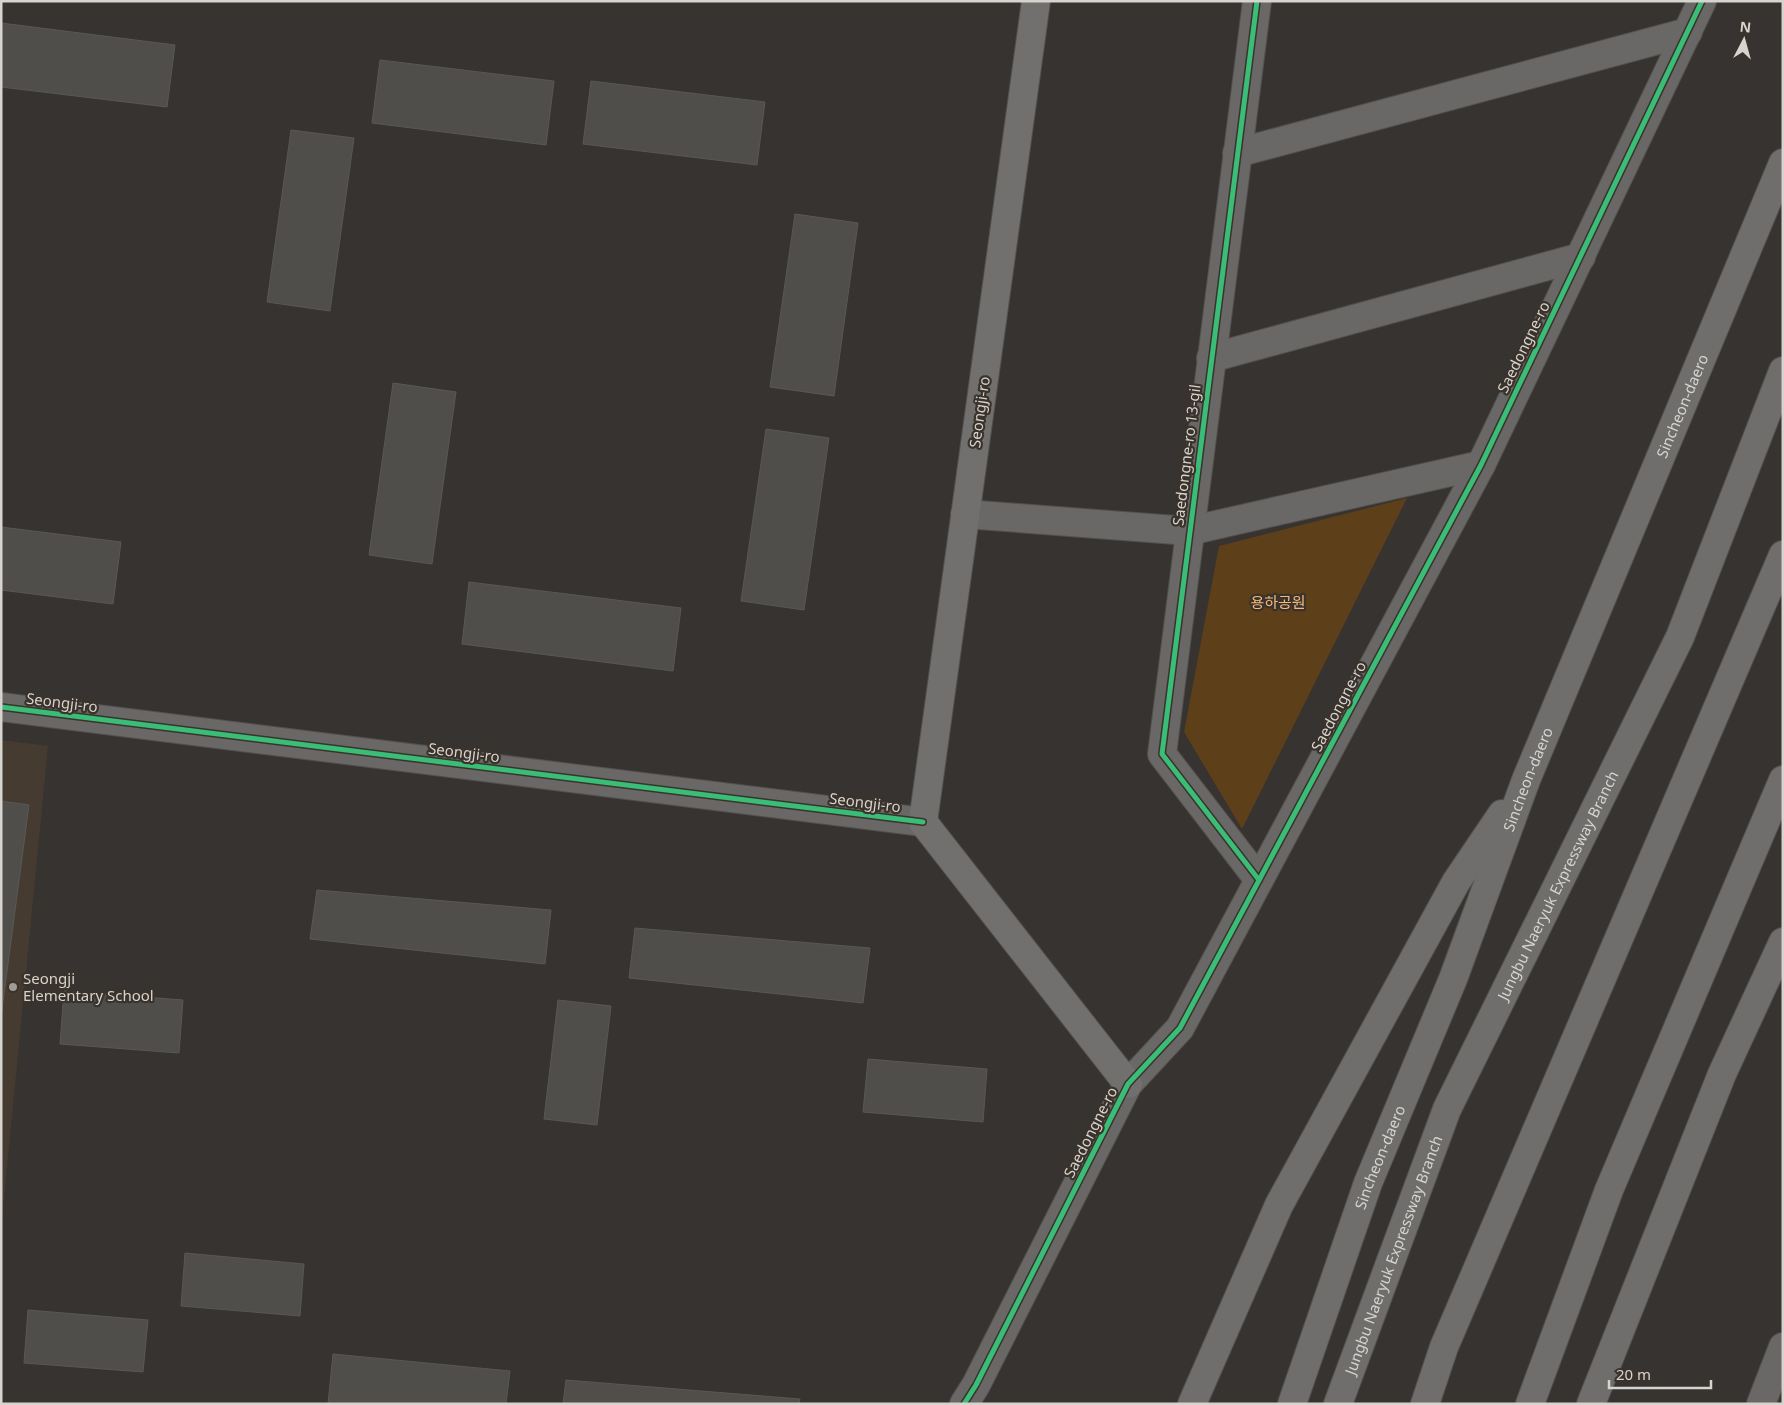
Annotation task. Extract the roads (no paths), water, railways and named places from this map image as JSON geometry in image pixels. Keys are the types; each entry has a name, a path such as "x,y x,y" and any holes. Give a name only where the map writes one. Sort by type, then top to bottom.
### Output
{"highway":[{"name":"Sincheon-daero","path":"1292,1404 1368,1183 1453,979 1526,780 1783,163"},
{"name":"Jungbu Naeryuk Expressway Branch","path":"1338,1404 1447,1108 1680,637 1783,370"},
{"path":"1425,1404 1444,1347 1783,555"},
{"path":"1192,1404 1279,1205 1456,882 1526,780"},
{"path":"1530,1404 1609,1190 1783,780"},
{"path":"1591,1404 1722,1074 1783,942"}],"main road":[{"name":"Seongji-ro","path":"923,822 1036,1"},
{"path":"923,822 1128,1084"}],"street":[{"name":"Saedongne-ro 13-gil","path":"1257,1 1162,754 1259,880"},
{"name":"Saedongne-ro","path":"964,1404 976,1385 1128,1084 1180,1028 1481,465 1702,1"},
{"path":"1238,153 1688,32"},
{"path":"1211,358 1580,257"},
{"path":"965,514 1189,531 1481,465"},
{"name":"Seongji-ro","path":"1,706 923,822"},
{"path":"1761,1404 1783,1347"}],"place":[{"name":"Seongji Elementary School","path":"13,987"}],"park label":[{"name":"용하공원","path":"1278,602"}]}
